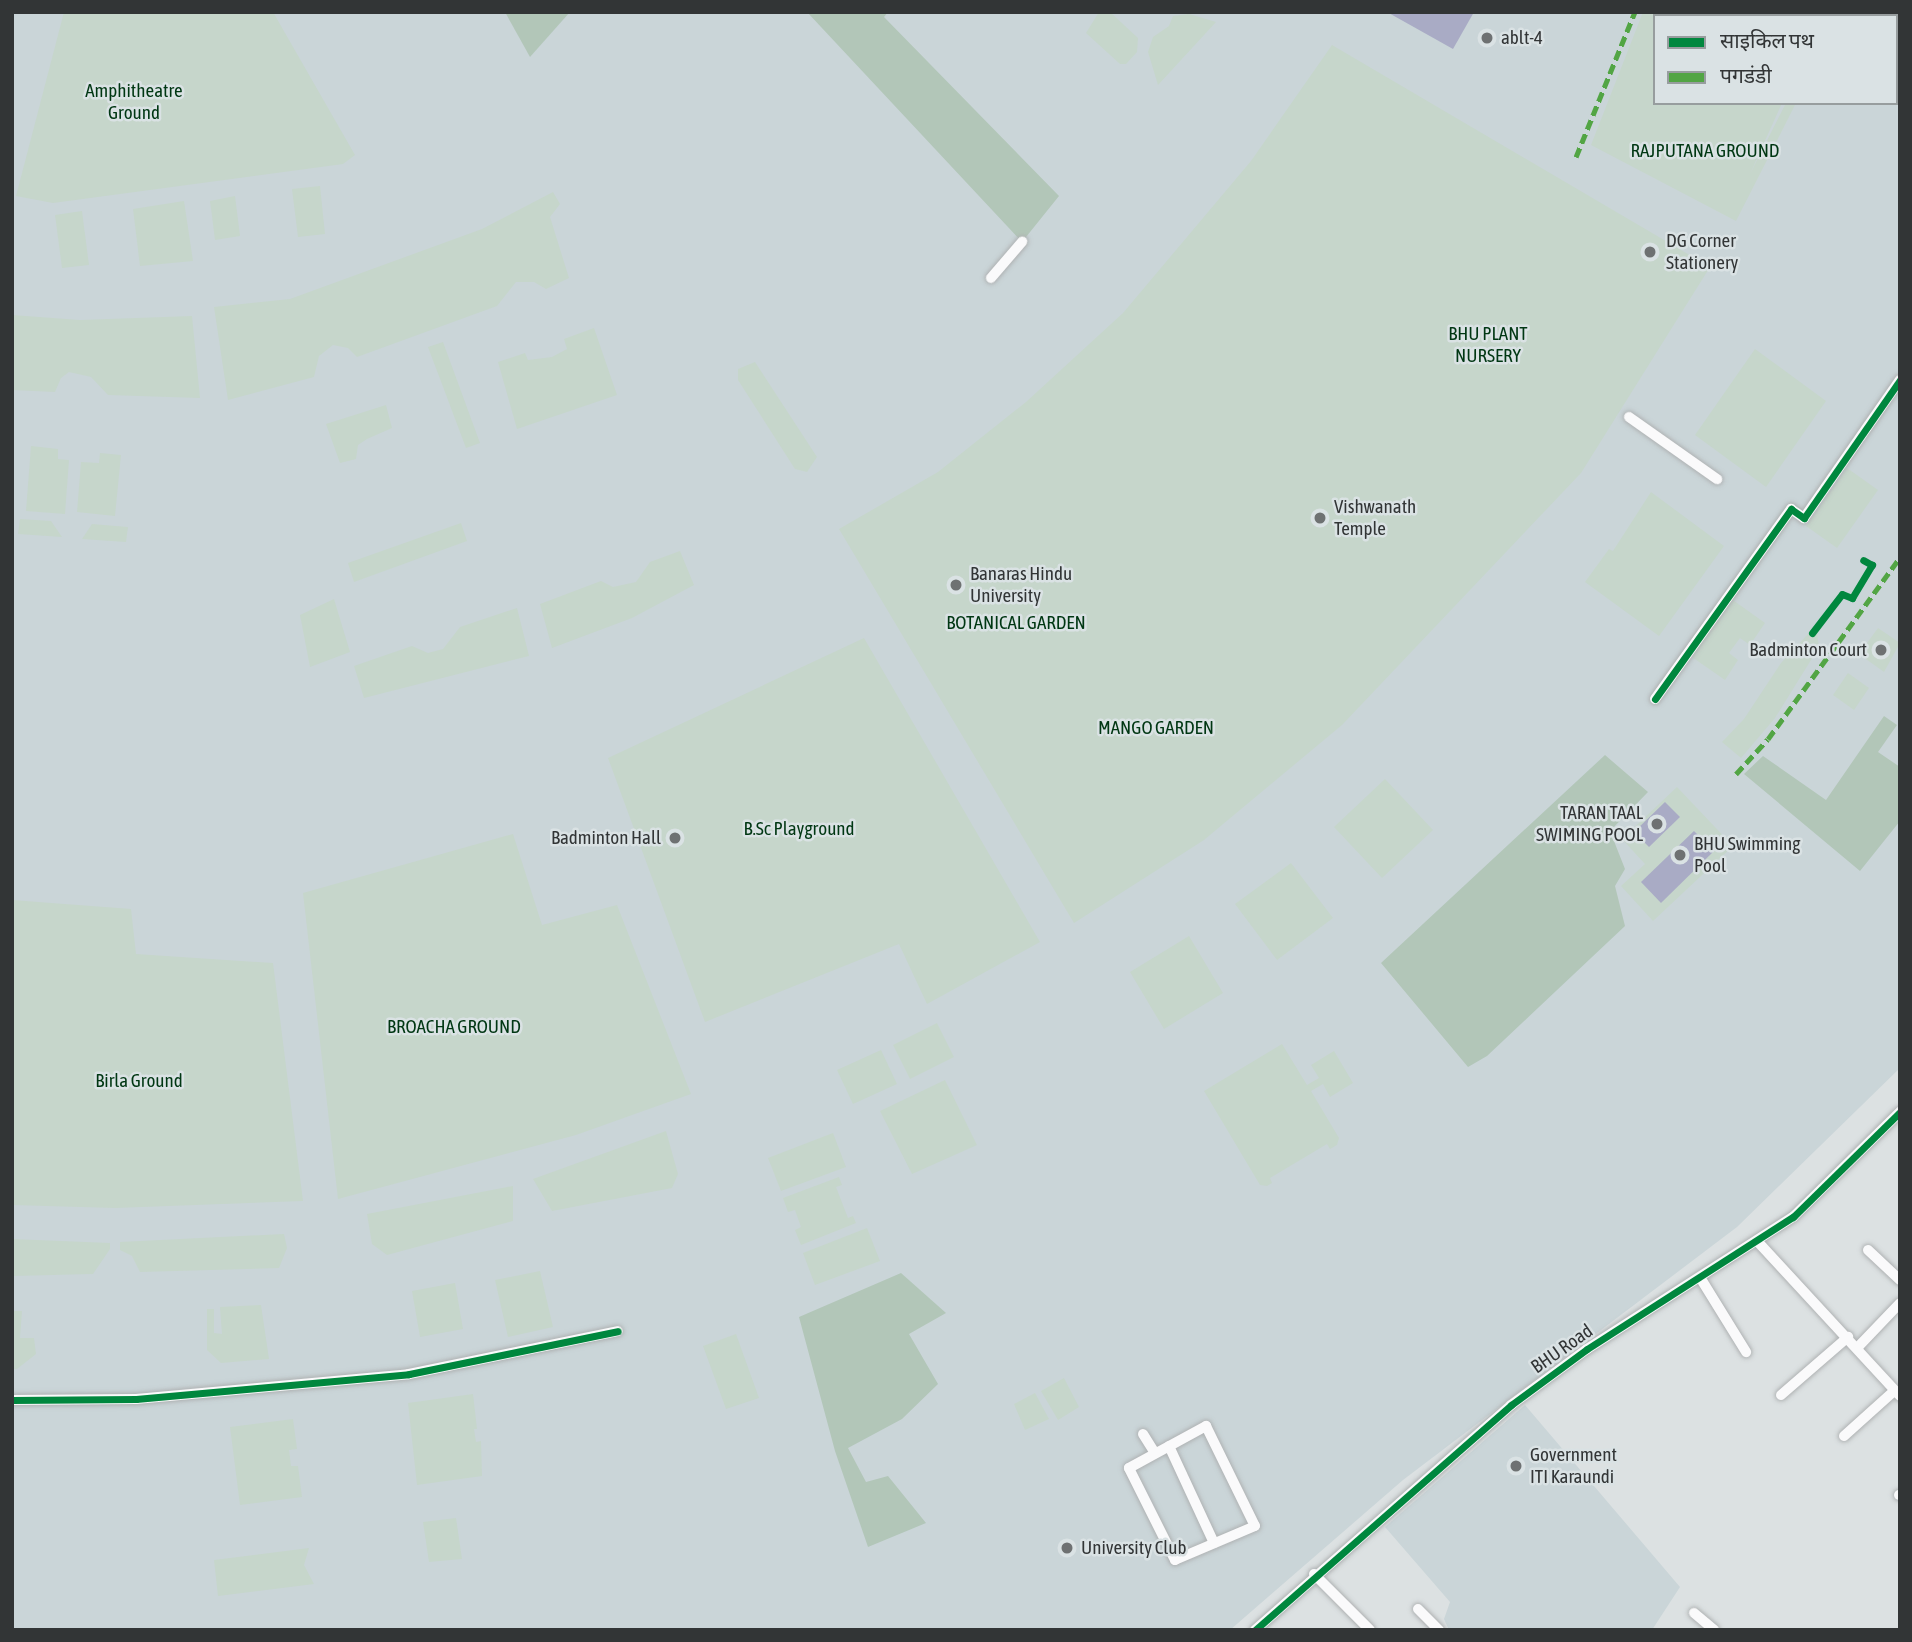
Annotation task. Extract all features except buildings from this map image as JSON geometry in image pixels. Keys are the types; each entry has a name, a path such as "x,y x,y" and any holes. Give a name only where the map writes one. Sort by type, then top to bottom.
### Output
{"street":[{"path":"991,278 1022,242"},
{"path":"1655,698 1791,509 1804,518 1900,380"},
{"path":"1629,417 1717,479"},
{"name":"BHU Road","path":"1255,1630 1314,1574 1562,1366 1702,1279 1758,1242 1812,1201 1900,1112"},
{"path":"1758,1242 1858,1347 1897,1394 1844,1436"},
{"path":"1868,1250 1900,1280"},
{"path":"1702,1279 1746,1352"},
{"path":"1858,1347 1900,1303"},
{"path":"12,1400 136,1399 409,1374 618,1331"},
{"path":"1781,1395 1848,1337"},
{"path":"1206,1426 1255,1526 1175,1560 1129,1468 1169,1446 1206,1426"},
{"path":"1143,1434 1156,1454"},
{"path":"1169,1446 1214,1544"},
{"path":"1314,1574 1370,1630"},
{"path":"1418,1609 1438,1630"},
{"path":"1694,1613 1714,1630"}],"shaded area":[{"name":"Banaras Hindu University","path":"12,12 1900,12 1900,1068 1737,1227 1403,1480 1230,1630 12,1630"},
{"name":"Government ITI Karaundi","path":"1525,1405 1680,1587 1652,1630 1449,1630 1444,1619 1450,1602 1385,1527"}],"green space":[{"name":"Amphitheatre Ground","path":"64,12 273,12 355,155 343,164 53,203 16,196"},
{"path":"505,12 570,12 530,57"},
{"path":"807,12 888,12 884,17 1059,196 1022,242"},
{"path":"1099,12 1110,12 1138,38 1137,52 1126,64 1120,64 1086,33"},
{"name":"RAJPUTANA GROUND","path":"1643,12 1823,12 1653,14 1653,105 1781,105 1750,174 1785,105 1795,105 1736,221 1591,145"},
{"path":"1189,14 1216,22 1158,85 1148,52 1153,37 1169,26 1173,16"},
{"path":"1332,45 1710,267 1581,473 1342,725 1204,840 1074,923 839,529 938,472 1026,402 1123,313 1251,161"},
{"path":"320,186 325,234 298,237 292,189"},
{"path":"553,192 560,204 550,217 569,278 546,289 534,282 516,282 497,306 357,357 348,348 333,345 319,356 314,377 228,400 214,307 290,299 482,229"},
{"path":"235,196 240,236 215,240 210,201"},
{"path":"184,201 193,261 140,266 133,209"},
{"path":"82,211 89,265 62,268 55,215"},
{"path":"12,315 80,320 192,316 200,398 108,395 91,377 69,372 61,378 55,392 12,390"},
{"path":"594,328 617,395 517,429 498,362 525,353 528,360 552,357 567,349 564,339"},
{"path":"443,342 480,443 466,448 428,347"},
{"path":"1755,349 1826,401 1766,487 1695,435"},
{"path":"755,362 817,457 807,472 795,469 738,380 738,369"},
{"path":"386,405 392,428 358,445 356,459 340,463 326,424"},
{"path":"31,446 58,449 58,459 69,460 65,514 26,511"},
{"path":"100,453 121,455 115,516 77,512 81,462 99,463"},
{"path":"1847,468 1878,490 1837,548 1806,526"},
{"path":"1651,492 1724,546 1659,636 1585,582 1609,549 1613,551"},
{"path":"20,519 51,521 62,537 18,534"},
{"path":"461,523 467,541 354,582 348,563"},
{"path":"92,524 128,527 126,542 82,539"},
{"path":"680,551 694,585 632,618 552,648 540,604 601,581 613,587 636,582 650,562"},
{"path":"1730,598 1765,623 1750,645 1740,638 1729,653 1738,660 1725,680 1689,655"},
{"path":"334,599 350,652 310,667 300,615"},
{"path":"517,608 529,656 364,698 354,666 412,646 428,653 443,649 460,627"},
{"name":"Badminton Court","path":"1878,628 1900,643 1884,672 1859,654"},
{"path":"1817,633 1819,647 1775,718 1741,758 1722,742 1744,719 1781,663 1808,634"},
{"name":"B.Sc Playground","path":"864,638 1040,942 927,1004 899,944 705,1022 608,758"},
{"path":"1848,673 1869,688 1854,710 1833,695"},
{"path":"1884,716 1897,725 1878,752 1900,767 1900,821 1860,871 1744,774 1763,756 1826,800"},
{"path":"1605,755 1648,792 1610,831 1625,869 1615,886 1625,926 1487,1056 1468,1067 1381,963"},
{"path":"1385,779 1433,830 1382,878 1334,827"},
{"name":"BHU Swimming Pool","path":"1677,787 1733,846 1653,921 1621,886 1645,864 1622,839"},
{"name":"BROACHA GROUND","path":"513,834 542,925 617,905 691,1094 576,1135 338,1199 303,893"},
{"path":"1291,863 1333,918 1277,960 1235,904"},
{"name":"Birla Ground","path":"12,900 131,909 136,954 273,963 303,1201 115,1208 12,1205"},
{"path":"1189,936 1223,993 1164,1029 1130,972"},
{"path":"937,1023 954,1057 910,1079 893,1045"},
{"path":"1282,1044 1307,1085 1319,1078 1311,1065 1334,1051 1353,1083 1330,1097 1323,1084 1311,1091 1339,1138 1337,1145 1330,1149 1327,1144 1270,1178 1272,1183 1267,1186 1260,1185 1204,1091"},
{"path":"881,1050 897,1084 853,1104 837,1070"},
{"path":"945,1080 977,1145 912,1174 880,1111"},
{"path":"666,1131 678,1174 672,1188 552,1211 533,1179"},
{"path":"833,1133 846,1167 781,1191 768,1158"},
{"path":"839,1177 842,1185 836,1187 848,1218 853,1216 856,1223 801,1245 795,1230 801,1227 795,1210 788,1212 783,1198"},
{"path":"513,1186 513,1221 387,1255 372,1244 367,1214"},
{"path":"867,1228 880,1261 815,1285 803,1253"},
{"path":"284,1234 287,1248 279,1268 140,1272 132,1256 120,1250 120,1242"},
{"path":"12,1239 110,1243 110,1249 93,1274 12,1276"},
{"path":"540,1271 553,1327 508,1337 495,1280"},
{"path":"901,1273 946,1313 909,1334 938,1384 902,1419 848,1448 866,1482 888,1476 926,1523 868,1547 835,1451 799,1317"},
{"path":"455,1283 463,1329 420,1337 412,1291"},
{"path":"261,1305 269,1359 221,1363 207,1350 207,1309 214,1309 214,1333 222,1334 220,1307"},
{"path":"12,1311 22,1311 20,1338 34,1338 36,1354 17,1369 12,1369"},
{"path":"736,1334 759,1398 726,1409 703,1346"},
{"path":"1064,1378 1079,1407 1058,1420 1041,1391"},
{"path":"1035,1393 1049,1419 1025,1430 1014,1404"},
{"path":"473,1394 476,1442 481,1441 482,1476 417,1485 408,1403"},
{"path":"293,1419 297,1449 289,1450 291,1466 298,1466 302,1497 240,1505 230,1427"},
{"path":"456,1518 462,1559 429,1562 423,1522"},
{"path":"309,1548 304,1565 314,1584 218,1596 214,1560"}],"water":[{"path":"1387,12 1474,12 1453,49"},
{"name":"TARAN TAAL SWIMING POOL","path":"1665,802 1680,817 1649,847 1634,832"},
{"path":"1694,831 1714,851 1661,903 1641,882"}],"marked path":[{"path":"1576,157 1635,12"},
{"path":"1736,774 1768,739 1900,557"}],"cycle path":[{"path":"1655,699 1791,509 1804,518 1900,380"},
{"path":"1812,633 1842,594 1852,598 1872,565 1863,560"},
{"path":"1255,1630 1511,1405 1587,1349 1793,1217 1900,1112"},
{"path":"12,1400 136,1399 409,1374 618,1331"}],"place":[{"name":"ablt-4","path":"1487,38"},
{"name":"DG Corner Stationery","path":"1650,252"},
{"name":"Vishwanath Temple","path":"1320,518"},
{"name":"Banaras Hindu University","path":"956,585"},
{"name":"Badminton Court","path":"1881,650"},
{"name":"TARAN TAAL SWIMING POOL","path":"1657,824"},
{"name":"Badminton Hall","path":"675,838"},
{"name":"BHU Swimming Pool","path":"1680,855"},
{"name":"Government ITI Karaundi","path":"1516,1466"},
{"name":"University Club","path":"1067,1548"}],"park label":[{"name":"BHU PLANT NURSERY","path":"1488,345"},
{"name":"BOTANICAL GARDEN","path":"1016,623"},
{"name":"MANGO GARDEN","path":"1156,728"}]}
